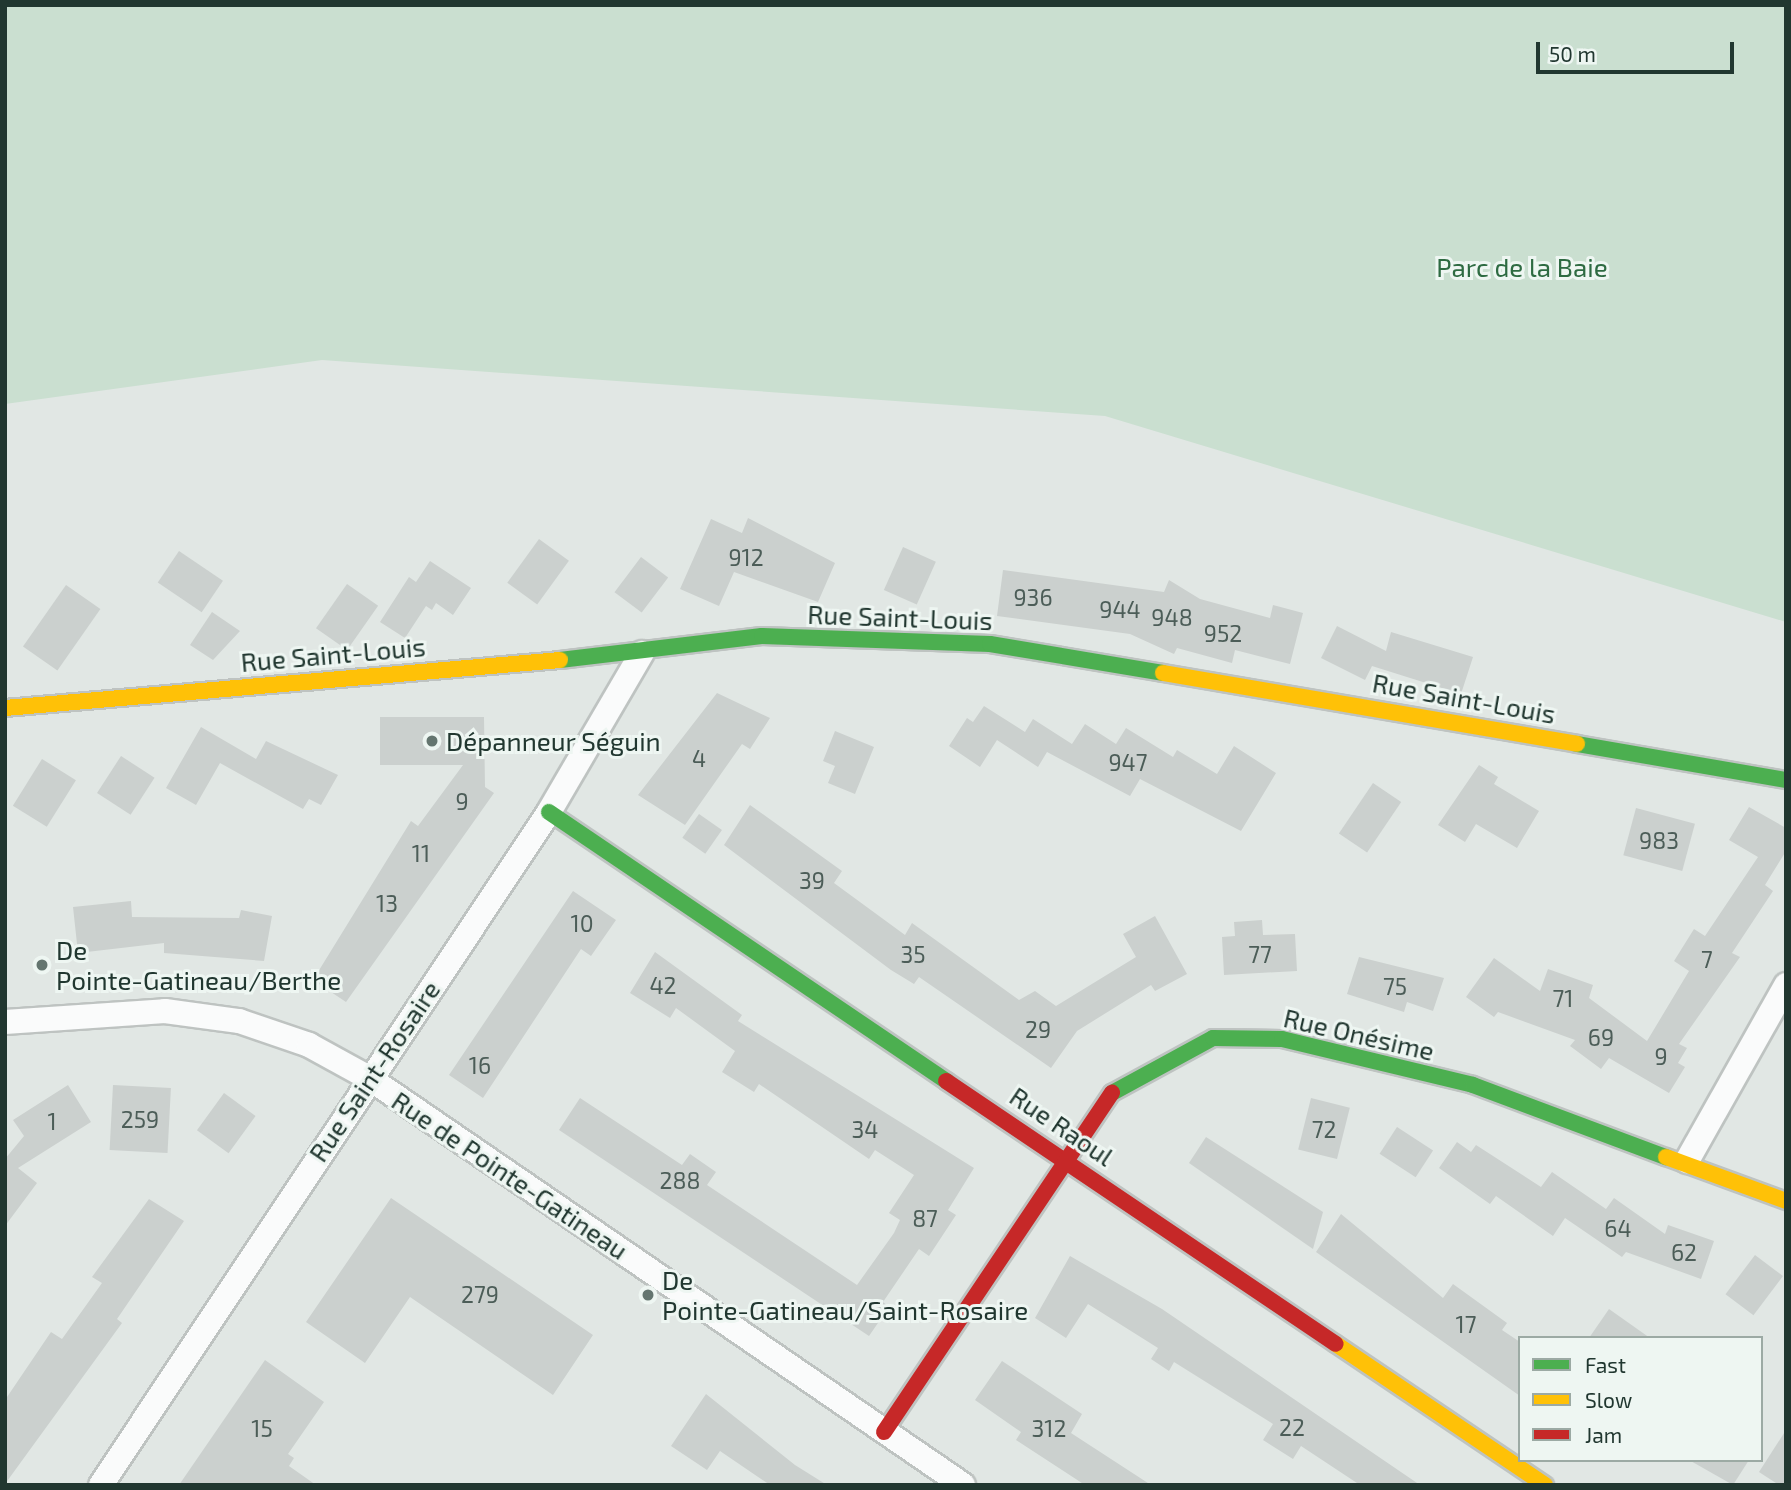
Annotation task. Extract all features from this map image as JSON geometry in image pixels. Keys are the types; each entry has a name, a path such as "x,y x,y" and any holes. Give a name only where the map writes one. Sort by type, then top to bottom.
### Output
{"street":[{"name":"Rue Saint-Louis","path":"5,708 642,653 762,636 990,644 1786,780"},
{"name":"Rue Saint-Rosaire","path":"101,1485 369,1078 549,812 642,653"},
{"name":"Rue Raoul","path":"549,812 1067,1158 1545,1485"},
{"path":"1687,1161 1786,985"},
{"name":"Rue de Pointe-Gatineau","path":"7,1024 124,1011 198,1014 275,1030 369,1078 963,1485"},
{"name":"Rue Onésime","path":"884,1432 1112,1093 1213,1038 1282,1039 1473,1086 1687,1161 1786,1201"}],"green space":[{"name":"Parc de la Baie","path":"5,5 1786,5 1786,622 1105,416 322,360 5,404"}],"building":[{"path":"748,518 835,563 818,602 734,572 719,606 680,589 711,519 742,533"},
{"path":"539,539 569,561 537,604 507,583"},
{"path":"903,547 936,562 917,605 884,590"},
{"path":"179,551 223,581 202,612 158,583"},
{"path":"641,557 668,577 642,613 615,592"},
{"path":"430,561 471,588 453,615 436,603 432,610 426,606 405,638 380,622 409,577 416,582"},
{"path":"1003,570 1164,592 1169,580 1200,599 1270,618 1273,605 1303,613 1290,664 1235,650 1232,663 1177,648 1174,654 1130,634 997,616"},
{"path":"347,584 378,606 347,650 316,628"},
{"path":"66,585 100,609 57,671 23,646"},
{"path":"212,612 240,631 213,660 190,645"},
{"path":"1337,626 1386,651 1391,632 1473,657 1461,694 1372,666 1365,680 1321,658"},
{"path":"717,693 770,718 750,749 742,744 685,825 638,795"},
{"path":"984,706 1025,732 1033,719 1072,744 1085,724 1116,744 1126,728 1173,757 1177,750 1217,774 1234,746 1276,773 1241,831 1140,779 1130,796 1047,752 1038,767 997,740 980,767 949,746 967,718 973,722"},
{"path":"380,717 484,717 485,787 494,793 346,1002 313,980 411,821 418,826 463,765 380,765"},
{"path":"201,727 256,759 266,741 338,775 321,805 309,799 303,809 220,763 196,805 166,788"},
{"path":"835,731 874,747 855,794 828,783 835,766 823,761"},
{"path":"121,756 155,778 131,815 97,793"},
{"path":"42,759 76,780 47,827 13,806"},
{"path":"1479,765 1498,777 1494,784 1539,811 1517,848 1476,824 1465,842 1438,825"},
{"path":"1373,783 1401,802 1367,853 1339,834"},
{"path":"750,805 842,871 834,883 905,935 912,923 1019,1000 1035,991 1056,1006 1136,957 1123,934 1155,916 1187,974 1155,991 1151,985 1077,1031 1051,1068 919,977 914,984 891,970 724,845"},
{"path":"1749,807 1786,828 1786,851 1765,885 1773,891 1732,953 1740,957 1679,1044 1687,1048 1678,1063 1685,1067 1669,1093 1609,1058 1601,1069 1570,1046 1575,1040 1498,1012 1494,1017 1466,997 1494,958 1540,991 1548,969 1593,985 1589,998 1647,1041 1689,971 1674,961 1694,929 1705,936 1758,857 1729,840"},
{"path":"1636,808 1695,824 1682,871 1623,855"},
{"path":"699,814 722,830 705,854 682,838"},
{"path":"573,891 616,920 591,956 581,949 483,1098 449,1075"},
{"path":"131,901 132,917 239,918 241,910 272,916 264,961 164,953 164,943 78,953 73,907"},
{"path":"1262,920 1263,935 1295,934 1297,971 1224,975 1222,937 1235,936 1234,922"},
{"path":"655,952 742,1015 738,1021 974,1168 948,1210 956,1215 929,1256 919,1249 883,1302 889,1307 869,1336 559,1130 580,1098 682,1165 690,1154 716,1172 707,1185 857,1285 894,1233 900,1220 889,1213 914,1175 875,1150 869,1159 759,1084 754,1092 722,1072 735,1051 676,1008 670,1018 630,993"},
{"path":"1359,957 1444,978 1433,1011 1407,1002 1404,1012 1347,994"},
{"path":"68,1085 91,1122 18,1168 37,1183 5,1226 5,1159 24,1136 13,1120"},
{"path":"113,1085 171,1088 168,1153 110,1150"},
{"path":"224,1093 256,1116 229,1153 197,1130"},
{"path":"1311,1098 1350,1108 1337,1159 1298,1149"},
{"path":"1397,1127 1433,1150 1416,1177 1380,1154"},
{"path":"1206,1137 1323,1212 1313,1249 1189,1163"},
{"path":"1457,1142 1471,1152 1476,1145 1541,1187 1552,1172 1606,1209 1614,1198 1665,1234 1668,1225 1714,1241 1701,1279 1626,1252 1622,1257 1565,1218 1553,1236 1496,1196 1490,1204 1439,1168"},
{"path":"391,1198 593,1335 553,1395 410,1297 365,1363 306,1322"},
{"path":"149,1199 184,1221 117,1319 122,1323 5,1484 5,1400 51,1332 62,1339 102,1283 92,1277"},
{"path":"1341,1214 1443,1298 1453,1284 1507,1323 1502,1330 1518,1341 1518,1395 1316,1252"},
{"path":"1755,1255 1783,1276 1753,1315 1726,1294"},
{"path":"1070,1256 1162,1309 1420,1485 1360,1485 1301,1446 1293,1459 1263,1440 1273,1424 1174,1362 1169,1371 1151,1359 1158,1348 1088,1304 1066,1338 1035,1318"},
{"path":"1609,1309 1647,1336 1590,1336"},
{"path":"265,1360 324,1402 288,1454 294,1458 289,1466 316,1485 179,1485"},
{"path":"1002,1361 1082,1414 1071,1433 1151,1485 1085,1485 1016,1440 1021,1432 975,1400"},
{"path":"706,1394 795,1465 827,1485 770,1485 720,1451 707,1470 671,1446"},
{"path":"1786,1430 1786,1485 1779,1485 1759,1472"},
{"path":"1693,1462 1748,1462 1733,1485"}],"traffic: fast":[{"path":"560,660 762,636 990,644 1163,673"},
{"path":"1577,744 1786,780"},
{"path":"549,812 946,1081"},
{"path":"1112,1093 1213,1038 1282,1039 1473,1085 1666,1157"}],"traffic: slow":[{"path":"5,708 560,660"},
{"path":"1163,673 1577,744"},
{"path":"1666,1157 1786,1201"},
{"path":"1336,1344 1545,1485"}],"traffic: jam":[{"path":"946,1081 1336,1344"},
{"path":"884,1432 1112,1093"}],"place":[{"name":"Dépanneur Séguin","path":"432,741"},
{"name":"De Pointe-Gatineau/Berthe","path":"42,965"},
{"name":"De Pointe-Gatineau/Saint-Rosaire","path":"648,1295"}]}
